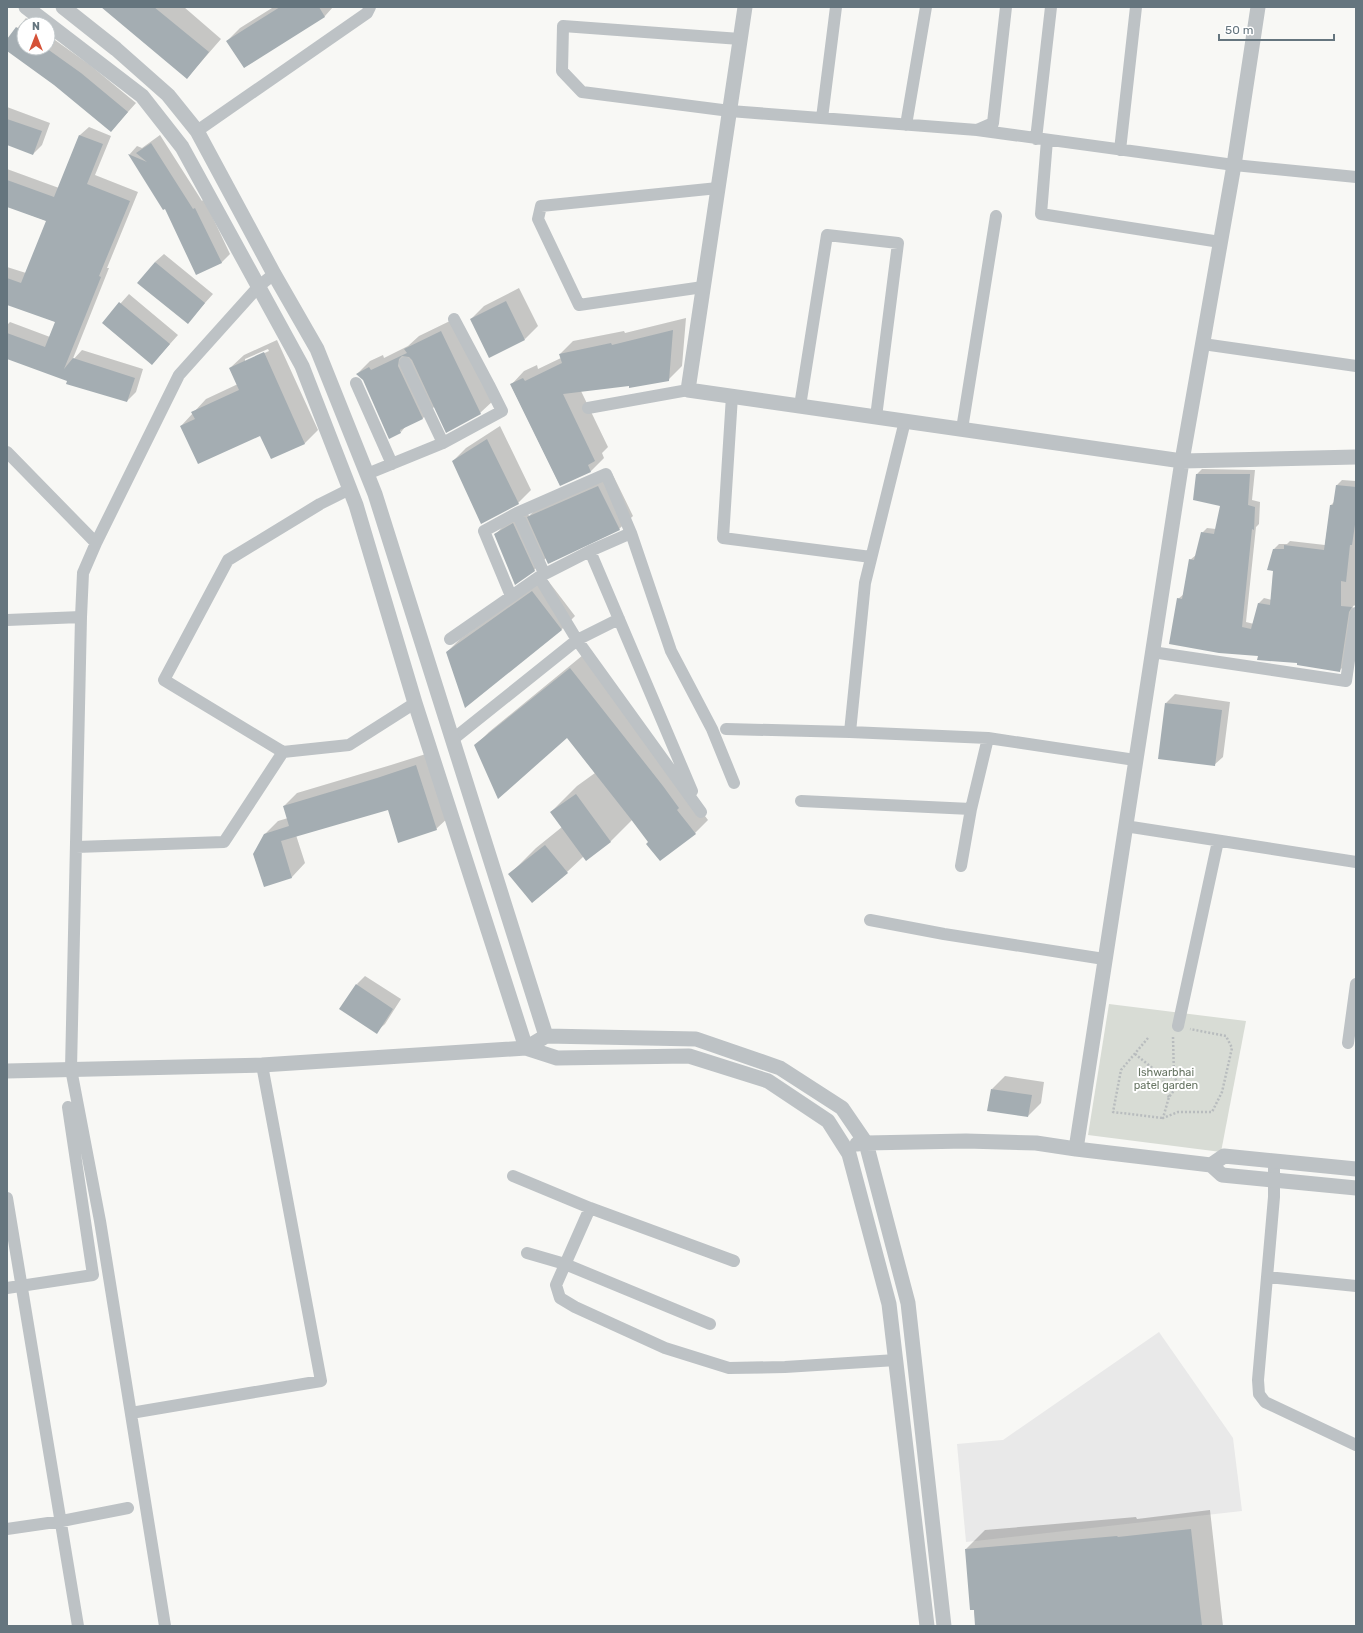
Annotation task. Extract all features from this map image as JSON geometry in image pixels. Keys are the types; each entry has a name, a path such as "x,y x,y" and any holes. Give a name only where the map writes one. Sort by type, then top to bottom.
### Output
{"street":[{"path":"26,7 142,96 182,147 302,366 358,513 415,703 526,1048"},
{"path":"63,7 116,49 168,95 196,131 316,349 375,494 546,1036"},
{"path":"688,390 745,7"},
{"path":"822,118 836,7"},
{"path":"906,125 926,7"},
{"path":"977,130 993,123 1006,7"},
{"path":"1051,7 1042,139 1041,214 1220,242"},
{"path":"1120,150 1136,7"},
{"path":"1076,1149 1104,959 1182,461 1234,165 1258,7"},
{"path":"196,131 366,9"},
{"path":"740,39 563,26 562,72 582,92 730,111 977,130 1234,165 1356,177"},
{"path":"703,287 579,305 538,219 541,206 718,188"},
{"path":"962,429 996,216"},
{"path":"800,406 827,235 898,243 876,417"},
{"path":"165,1626 100,1221 71,1069 83,574 96,543 178,375 259,286 274,274"},
{"path":"367,474 443,443 502,411 454,319"},
{"path":"1203,344 1356,366"},
{"path":"405,362 443,443"},
{"path":"356,383 392,464"},
{"path":"588,408 688,390 1182,461 1356,458"},
{"path":"732,396 723,538 871,557"},
{"path":"850,732 865,583 905,421"},
{"path":"7,452 96,543"},
{"path":"511,596 484,531 517,513 606,474 630,533 671,651 712,730 734,783"},
{"path":"350,489 320,504 228,560 164,680 283,752 349,744 415,703"},
{"path":"517,513 541,575 577,640 701,812 590,551"},
{"path":"450,639 541,575 630,533"},
{"path":"1152,652 1346,682 1356,613"},
{"path":"7,620 81,617"},
{"path":"452,740 577,640 619,619"},
{"path":"726,729 850,732 988,738 1135,760"},
{"path":"961,866 971,809 988,738"},
{"path":"76,847 224,842 283,752"},
{"path":"801,801 971,809"},
{"path":"1125,826 1356,862"},
{"path":"1178,1026 1218,840"},
{"path":"870,920 944,934 1104,959"},
{"path":"1348,1043 1356,984"},
{"path":"526,1048 546,1036 696,1039 780,1068 842,1108 866,1143 908,1303 944,1626"},
{"path":"7,1071 262,1065 526,1048 557,1058 689,1056 768,1081 828,1121 849,1154 889,1304 927,1626"},
{"path":"131,1413 321,1381 262,1065"},
{"path":"7,1288 94,1275 68,1107"},
{"path":"845,1147 866,1143 966,1141 1036,1143 1211,1165 1222,1175 1356,1188"},
{"path":"1211,1165 1224,1156 1356,1169"},
{"path":"1274,1162 1267,1277 1258,1380 1259,1394 1265,1402 1356,1445"},
{"path":"513,1176 590,1208 734,1261"},
{"path":"7,1198 62,1521 78,1626"},
{"path":"590,1208 556,1285 560,1298 575,1307 664,1348 729,1368 784,1367 896,1360"},
{"path":"527,1253 565,1264 710,1324"},
{"path":"1267,1277 1356,1286"},
{"path":"7,1529 62,1521 128,1508"}],"path":[{"path":"1148,1038 1121,1070 1113,1112 1163,1118 1178,1112 1212,1112 1222,1092 1232,1048 1226,1036 1178,1026 1173,1034 1174,1077 1179,1084 1169,1097 1163,1118"},
{"path":"1135,1054 1156,1071 1174,1077"},
{"path":"1169,1097 1163,1087 1164,1077 1174,1077"}],"shaded area":[{"path":"1159,1332 1233,1438 1242,1511 966,1542 957,1444 1003,1440"}],"green space":[{"name":"Ishwarbhai patel garden","path":"1109,1004 1246,1021 1221,1152 1088,1135"}],"building":[{"path":"101,7 154,7 209,52 187,79"},
{"path":"280,7 319,7 325,17 244,68 226,41"},
{"path":"16,27 16,56 56,55 81,73 128,112 111,132 54,85 7,51 7,39"},
{"path":"7,119 42,131 33,155 7,145"},
{"path":"79,135 103,144 87,184 130,201 99,276 101,277 64,369 73,358 135,378 127,402 66,384 67,381 7,359 7,333 45,347 55,322 7,305 7,278 21,283 46,221 7,207 7,180 54,197"},
{"path":"151,143 193,209 195,208 222,263 196,275 165,209 163,210 128,154 147,162 136,153"},
{"path":"155,262 205,303 188,324 137,283"},
{"path":"506,301 525,340 489,358 470,319"},
{"path":"119,302 170,344 152,365 102,323"},
{"path":"673,330 669,381 629,388 629,386 563,394 595,461 588,465 591,472 560,486 510,384 523,378 525,381 562,363 559,354 611,343 612,345"},
{"path":"441,331 481,414 446,433 412,360 409,357 402,356 399,359 398,366 423,419 400,430 401,433 389,439 363,380 356,374 369,367 371,370 407,353 404,349"},
{"path":"264,352 305,444 271,459 260,436 198,464 180,426 195,419 191,412 239,390 229,368"},
{"path":"487,439 519,504 481,524 452,461"},
{"path":"1196,474 1250,474 1248,505 1255,507 1254,530 1252,529 1242,627 1251,629 1258,603 1270,605 1273,571 1267,570 1273,549 1284,549 1284,545 1324,550 1330,505 1333,505 1336,485 1356,487 1356,518 1352,545 1350,545 1346,582 1341,581 1341,606 1352,607 1349,612 1340,672 1297,665 1297,663 1257,660 1258,656 1219,653 1169,644 1177,598 1182,599 1189,559 1194,560 1201,532 1214,534 1220,506 1193,500"},
{"path":"598,486 620,530 548,564 527,517"},
{"path":"513,523 535,571 515,585 494,534"},
{"path":"532,591 562,630 465,708 446,652"},
{"path":"570,668 663,786 679,808 677,810 696,834 660,861 646,844 648,842 630,818 567,738 498,799 474,745"},
{"path":"1165,703 1222,710 1215,766 1158,759"},
{"path":"416,765 437,830 398,843 388,810 281,841 292,878 264,887 253,854 264,834 289,826 283,806"},
{"path":"576,794 611,842 586,861 550,812"},
{"path":"545,845 568,873 532,903 508,874"},
{"path":"356,984 393,1009 377,1034 339,1009"},
{"path":"991,1089 1032,1095 1028,1117 987,1111"},
{"path":"1191,1529 1202,1626 975,1626 974,1610 970,1610 965,1549 1118,1537"}]}
